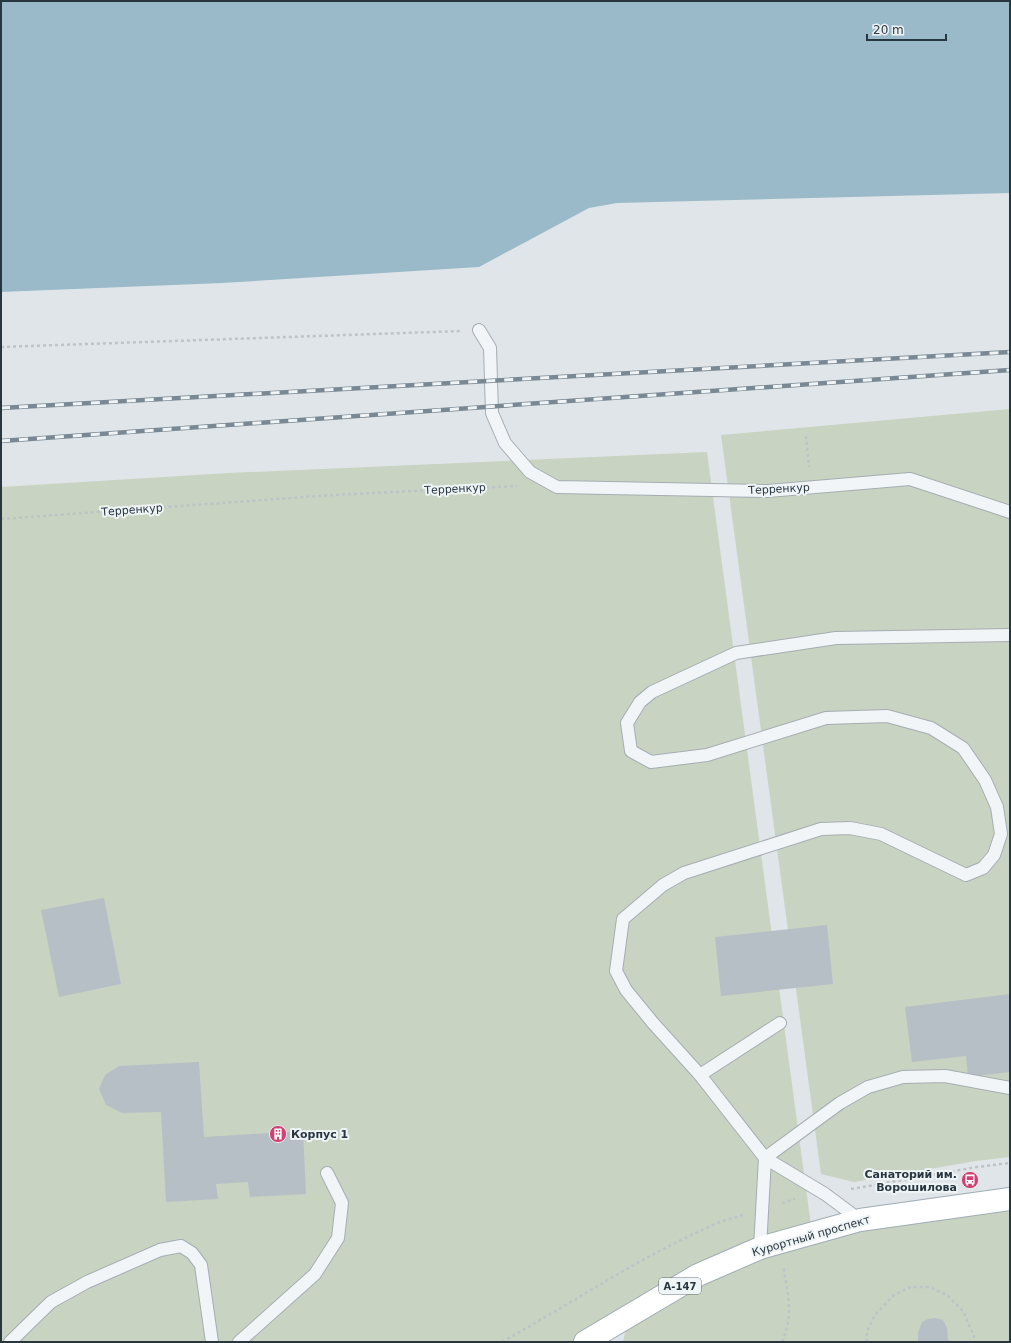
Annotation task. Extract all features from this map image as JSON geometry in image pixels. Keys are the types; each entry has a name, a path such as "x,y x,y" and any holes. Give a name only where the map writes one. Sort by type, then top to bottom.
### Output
{"main road":[{"name":"Курортный проспект","path":"585,1342 698,1275 760,1248 860,1220 1010,1199"}],"lane":[{"name":"Терренкур","path":"479,330 490,348 492,413 505,443 530,472 557,487 768,491 910,479 1010,512"},
{"path":"860,1220 825,1194 765,1158 700,1075 653,1023 626,990 616,971 623,919 663,885 684,873 821,829 850,828 881,834 966,875 983,868 994,855 1001,834 997,807 985,780 963,748 931,728 887,716 826,718 707,755 651,762 631,751 627,724 640,702 652,692 736,653 836,638 1010,635"},
{"path":"700,1075 780,1023"},
{"path":"765,1158 840,1103 868,1087 904,1077 945,1076 1010,1088"},
{"path":"760,1248 765,1158"},
{"path":"239,1342 315,1274 338,1238 342,1203 327,1173"},
{"path":"10,1342 51,1302 87,1282 160,1250 181,1246 192,1253 200,1265 212,1342"}],"path":[{"path":"1,347 479,330"},
{"path":"806,436 811,487"},
{"name":"Терренкур","path":"1,519 332,495 518,486"},
{"path":"977,1167 1010,1163"},
{"path":"782,1261 790,1301 788,1320 782,1342"},
{"path":"867,1342 867,1331 875,1315 894,1294 911,1287 929,1287 947,1295 963,1312 974,1336 974,1342"}],"green space":[{"path":"1010,409 1010,1157 976,1161 854,1182 821,1174 721,435"},
{"path":"707,452 812,1233 1010,1205 1010,1342 623,1342 629,1316 583,1342 1,1342 1,487 229,473"}],"water":[{"path":"1,1 1010,1 1010,193 617,203 589,208 479,267 222,283 1,292"}],"building":[{"path":"104,898 121,984 59,997 41,910"},
{"path":"827,925 833,984 721,996 715,937"},
{"path":"1010,994 1010,1072 968,1077 966,1056 912,1062 905,1007"},
{"name":"Корпус 1","path":"199,1062 204,1137 303,1131 306,1194 250,1197 248,1182 216,1184 218,1199 166,1202 161,1112 122,1113 106,1105 99,1089 105,1075 119,1066"},
{"path":"935,1318 943,1320 947,1328 948,1340 955,1342 918,1342 918,1333 922,1322"}],"railway":[{"path":"1,408 1010,352"},
{"path":"1,441 1010,370"}],"place":[{"name":"Корпус 1","path":"278,1134"},
{"name":"Санаторий им. Ворошилова","path":"970,1180"}]}
